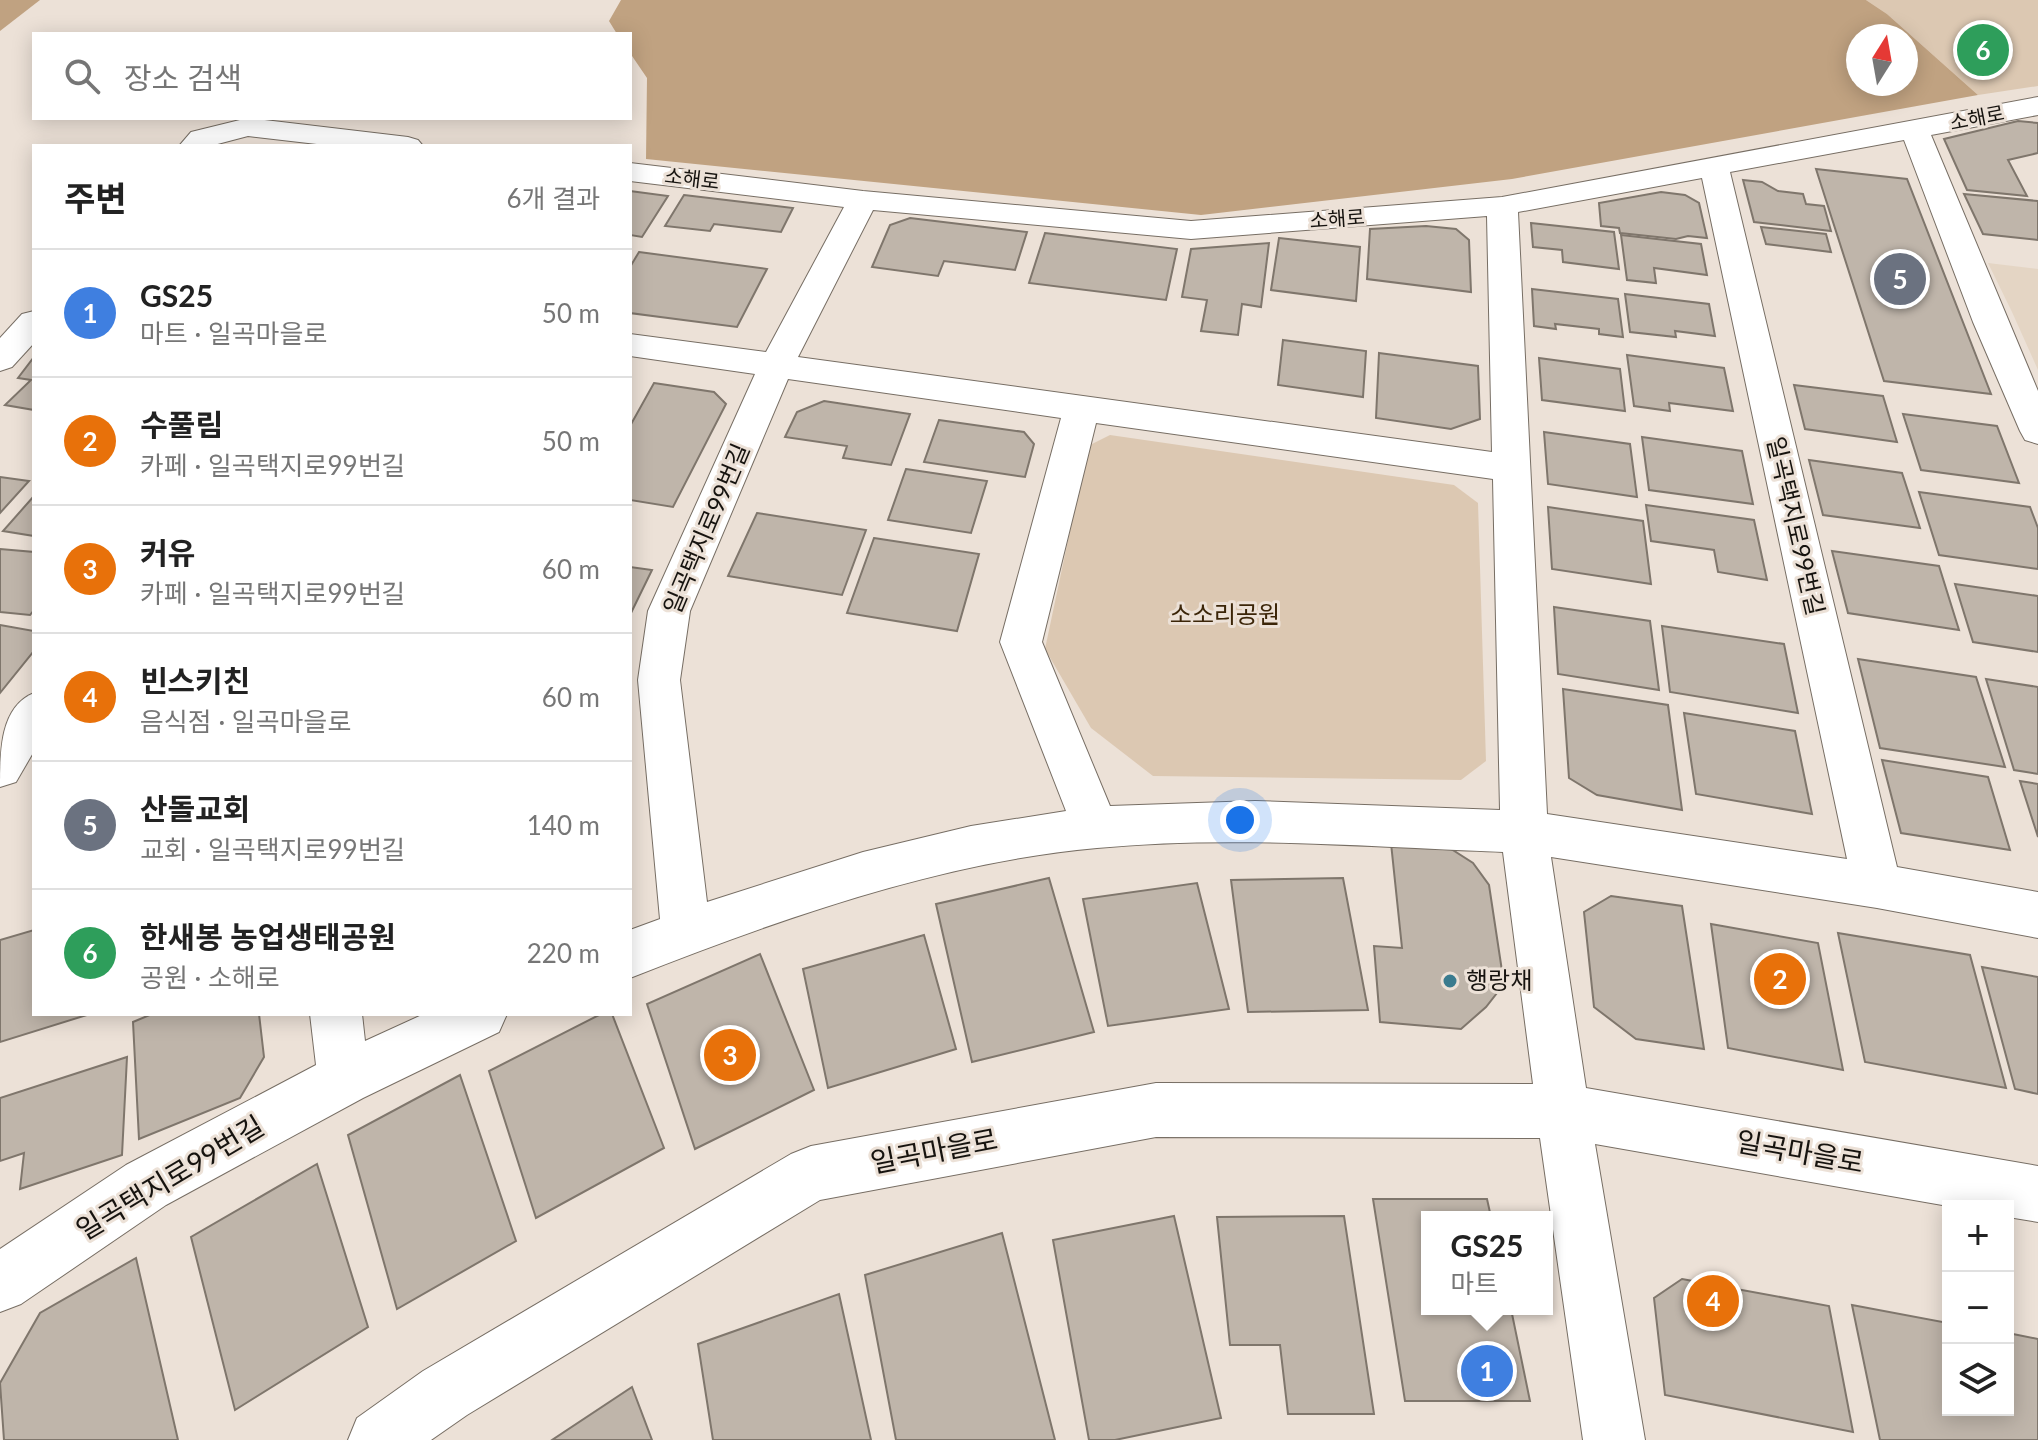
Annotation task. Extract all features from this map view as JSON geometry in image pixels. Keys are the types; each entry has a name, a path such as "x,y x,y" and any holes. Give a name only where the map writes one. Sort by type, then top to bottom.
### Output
{"street":[{"name":"소해로","path":"632,172 863,200 1191,230 1502,206 2038,106"},
{"path":"196,144 201,138 248,127 391,144"},
{"path":"1915,130 1990,322 2038,431"},
{"name":"일곡택지로99번길","path":"1714,166 1877,886"},
{"name":"일곡택지로99번길","path":"686,932 659,680 669,611 776,366 863,200"},
{"path":"1502,206 1524,832 1614,1440"},
{"path":"0,359 32,324"},
{"path":"632,345 1510,468"},
{"path":"1082,408 1021,642 1096,827"},
{"path":"0,768 32,714"},
{"path":"632,953 686,932 863,874 971,847 1096,827 1255,822 1524,832 1877,886 2038,915"},
{"path":"336,1016 344,1079"},
{"name":"일곡택지로99번길","path":"0,1283 146,1185 344,1079 477,1016"},
{"name":"일곡마을로","path":"379,1440 445,1393 811,1174 1156,1110 1563,1111 2038,1194"}],"shaded area":[{"path":"0,0 40,0 0,31"},
{"path":"621,0 1866,0 1898,24 1846,24 1846,96 1918,96 1918,42 1978,95 1512,179 1201,215 646,159 647,78 632,56 632,32 616,32 609,21"},
{"path":"1988,263 2038,269 2038,370 2012,312"}],"green space":[{"path":"1866,0 2038,0 2038,86 1978,95 1918,42 1918,24 1898,24"},
{"name":"소소리공원","path":"1110,435 1454,485 1478,503 1486,761 1461,780 1153,776 1091,728 1045,649 1088,446"}],"building":[{"path":"2018,121 2038,123 2038,153 2008,160 2027,196 1967,190 1944,139"},
{"path":"1816,169 1907,179 1991,394 1884,381"},
{"path":"1743,180 1762,182 1778,191 1803,194 1806,204 1824,206 1831,231 1754,222"},
{"path":"632,191 668,196 642,237 632,235"},
{"path":"1661,192 1685,195 1699,203 1707,238 1688,236 1676,239 1620,233 1619,228 1601,226 1599,203"},
{"path":"1964,194 2038,201 2038,240 1983,234"},
{"path":"684,195 793,208 781,232 714,224 710,231 665,226"},
{"path":"910,218 1027,232 1015,270 944,261 938,276 872,267 890,225"},
{"path":"1531,223 1614,232 1619,269 1563,262 1562,250 1533,247"},
{"path":"1426,226 1456,229 1469,240 1471,292 1367,279 1370,229"},
{"path":"1761,227 1826,234 1831,252 1766,244"},
{"path":"1045,233 1177,249 1166,300 1029,283"},
{"path":"1621,235 1701,244 1707,275 1654,268 1656,283 1627,280"},
{"path":"1279,238 1360,247 1356,301 1271,290"},
{"path":"1269,243 1261,307 1242,304 1238,335 1201,331 1207,300 1182,297 1191,249"},
{"path":"639,252 767,269 737,327 632,313 632,264"},
{"path":"1532,289 1618,299 1623,337 1599,334 1599,329 1555,324 1556,329 1534,326"},
{"path":"1625,294 1709,304 1715,336 1675,331 1676,337 1630,332"},
{"path":"1283,340 1366,351 1363,397 1278,385"},
{"path":"1379,353 1478,366 1480,419 1451,429 1376,418"},
{"path":"1627,355 1724,368 1733,411 1669,403 1670,411 1634,406"},
{"path":"1539,358 1620,369 1625,411 1542,400"},
{"path":"32,360 32,410 5,405 31,380 18,378"},
{"path":"654,383 714,392 726,404 673,507 632,500 632,422"},
{"path":"1794,385 1883,396 1897,442 1805,429"},
{"path":"824,401 910,414 891,465 843,458 847,446 785,437 797,412"},
{"path":"1903,414 1997,426 2019,483 1921,470"},
{"path":"939,420 1024,432 1034,444 1025,477 924,462"},
{"path":"1544,432 1630,444 1637,497 1548,484"},
{"path":"1642,437 1742,451 1753,504 1649,490"},
{"path":"1809,460 1902,473 1920,528 1823,515"},
{"path":"906,469 987,481 971,533 888,520"},
{"path":"0,477 29,481 0,513"},
{"path":"1919,492 2030,507 2038,528 2038,569 1939,555"},
{"path":"32,498 32,536 3,531"},
{"path":"1646,505 1754,520 1767,580 1718,572 1714,550 1651,541"},
{"path":"1548,507 1643,521 1651,584 1552,569"},
{"path":"757,513 866,530 842,595 728,576"},
{"path":"874,538 979,554 957,631 847,613"},
{"path":"0,549 32,552 32,612 30,615 0,612"},
{"path":"1832,551 1939,566 1959,630 1848,613"},
{"path":"632,567 652,570 632,611"},
{"path":"1955,584 2038,596 2038,652 1973,642"},
{"path":"1554,607 1650,621 1659,690 1558,674"},
{"path":"0,625 32,631 32,653 0,693"},
{"path":"1662,626 1784,644 1798,713 1670,692"},
{"path":"1858,659 1976,677 2005,767 1880,748"},
{"path":"1986,679 2038,687 2038,774 2014,770"},
{"path":"1563,689 1668,705 1682,810 1597,795 1569,778"},
{"path":"1684,713 1795,731 1812,814 1696,794"},
{"path":"1882,760 1988,777 2010,850 1901,833"},
{"path":"2020,781 2038,784 2038,837"},
{"path":"1391,843 1448,847 1473,863 1489,885 1504,984 1486,1007 1461,1029 1380,1022 1374,946 1402,948"},
{"path":"1049,878 1094,1032 972,1062 936,904"},
{"path":"1343,878 1368,1010 1248,1012 1231,880"},
{"path":"1197,883 1229,1009 1108,1026 1083,899"},
{"path":"1611,896 1682,906 1704,1049 1636,1039 1594,1007 1584,912"},
{"path":"1711,924 1818,943 1843,1070 1728,1048"},
{"path":"32,931 32,1016 84,1016 0,1042 0,940"},
{"path":"1838,933 1970,955 2006,1088 1865,1062"},
{"path":"924,935 956,1049 828,1088 803,969"},
{"path":"760,954 814,1090 695,1149 647,1004"},
{"path":"1982,967 2038,977 2038,1094 2015,1089"},
{"path":"147,1016 259,1016 264,1057 240,1098 139,1139 133,1022"},
{"path":"597,1016 613,1016 664,1148 536,1218 489,1071"},
{"path":"127,1057 122,1155 20,1189 24,1153 0,1161 0,1098"},
{"path":"460,1075 516,1241 397,1309 348,1135"},
{"path":"317,1164 368,1327 235,1410 191,1237"},
{"path":"1373,1199 1487,1199 1490,1211 1421,1211 1421,1315 1512,1315 1530,1401 1405,1401"},
{"path":"1174,1216 1221,1418 1115,1440 1089,1440 1053,1240"},
{"path":"1344,1216 1374,1414 1288,1414 1280,1345 1230,1345 1217,1217"},
{"path":"1002,1233 1055,1440 896,1440 865,1275"},
{"path":"136,1258 178,1440 4,1440 0,1383 40,1313"},
{"path":"1682,1279 1829,1306 1853,1432 1665,1395 1654,1298"},
{"path":"839,1294 871,1440 713,1440 698,1344"},
{"path":"1852,1305 1942,1322 1942,1416 2014,1416 2014,1334 2038,1339 2038,1440 1880,1440"},
{"path":"632,1387 652,1440 552,1440"}],"place":[{"name":"한새봉 농업생태공원","path":"1983,50"},
{"name":"산돌교회","path":"1900,279"},
{"name":"수풀림","path":"1780,979"},
{"name":"행랑채","path":"1450,981"},
{"name":"커유","path":"730,1055"},
{"name":"빈스키친","path":"1713,1301"},
{"name":"GS25","path":"1487,1371"}]}
